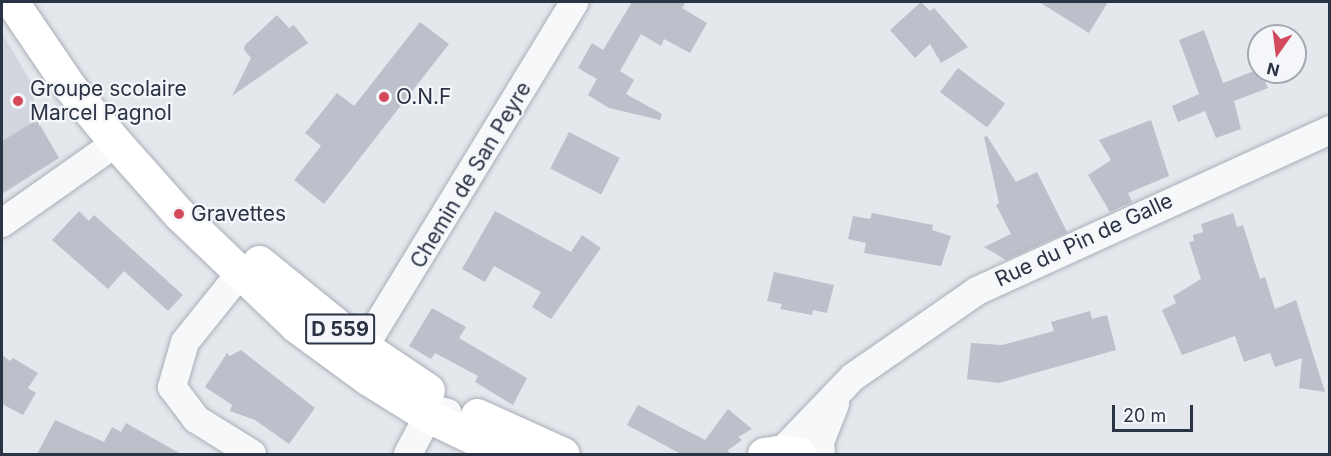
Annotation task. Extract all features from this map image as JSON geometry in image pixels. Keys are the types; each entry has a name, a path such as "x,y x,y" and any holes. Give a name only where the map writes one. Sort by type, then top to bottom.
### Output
{"main road":[{"name":"D 559","path":"12,2 69,86 116,143 179,214 242,271 296,326 367,378 428,416 507,454"},
{"name":"D 559","path":"140,169 191,205 364,347 440,396 562,454"}],"street":[{"name":"Chemin de San Peyre","path":"364,347 575,2"},
{"name":"Rue du Pin de Galle","path":"782,453 853,377 992,282 1329,130"},
{"path":"2,223 116,143"},
{"path":"242,271 184,342 172,387 196,419 252,454"},
{"name":"Rue du Pin de Galle","path":"821,454 820,442 829,412 853,377"},
{"path":"408,454 428,416 436,410 562,454"}],"shaded area":[{"name":"Groupe scolaire Marcel Pagnol","path":"2,33 31,82 37,120 59,158 2,195"}],"building":[{"path":"632,2 686,2 682,8 707,23 690,53 664,39 661,46 641,34 620,71 634,80 626,94 662,114 660,120 609,108 588,95 597,79 578,68 592,43 603,50"},
{"path":"921,2 930,11 934,8 968,47 941,63 930,44 915,58 890,30"},
{"path":"1039,2 1108,2 1089,33"},
{"path":"277,15 289,28 294,25 308,43 232,96 251,58 244,50 245,45"},
{"name":"O.N.F","path":"420,22 449,44 324,204 294,180 321,146 305,133 337,93 354,106"},
{"path":"1204,30 1223,83 1247,74 1247,84 1266,84 1268,88 1234,101 1241,129 1216,138 1205,111 1178,122 1172,106 1199,94 1179,40"},
{"path":"958,68 1005,104 987,127 940,92"},
{"path":"37,120 59,158 2,193 2,141"},
{"path":"1151,120 1169,176 1128,193 1132,202 1110,212 1088,175 1111,160 1099,140"},
{"path":"569,132 620,158 601,194 550,169"},
{"path":"987,136 1016,182 1037,172 1067,232 1006,260 984,247 1011,234 996,205 999,203 984,137"},
{"path":"79,211 89,221 94,215 183,295 168,311 124,271 108,289 52,240"},
{"path":"495,211 571,252 582,235 601,248 551,319 532,307 541,292 494,266 485,282 462,269"},
{"path":"872,213 933,225 932,230 951,236 941,266 864,253 866,243 848,239 853,216 870,219"},
{"path":"1233,213 1237,227 1243,225 1260,279 1265,277 1275,309 1296,300 1325,392 1299,388 1302,358 1275,367 1270,353 1244,362 1235,336 1182,355 1162,310 1176,303 1173,296 1201,279 1189,242 1194,241 1193,235 1203,232 1201,224"},
{"path":"774,272 834,285 827,313 813,310 812,315 780,309 782,304 767,301"},
{"path":"432,308 466,327 459,338 527,378 513,405 475,382 478,376 435,353 431,359 409,346"},
{"path":"1090,311 1092,319 1107,315 1116,350 999,383 967,379 971,343 1002,345 1054,331 1051,322"},
{"path":"241,350 315,408 289,444 255,420 230,411 232,405 205,387 227,353 230,356"},
{"path":"2,355 10,361 13,358 38,373 28,388 36,393 23,415 2,404"},
{"path":"638,405 705,440 728,409 752,429 738,437 742,440 727,451 733,454 681,454 627,425"},
{"path":"55,420 104,442 112,427 121,432 126,423 181,454 37,454"}],"place":[{"name":"O.N.F","path":"384,97"},
{"name":"Groupe scolaire Marcel Pagnol","path":"18,101"},
{"name":"Gravettes","path":"179,214"}]}
